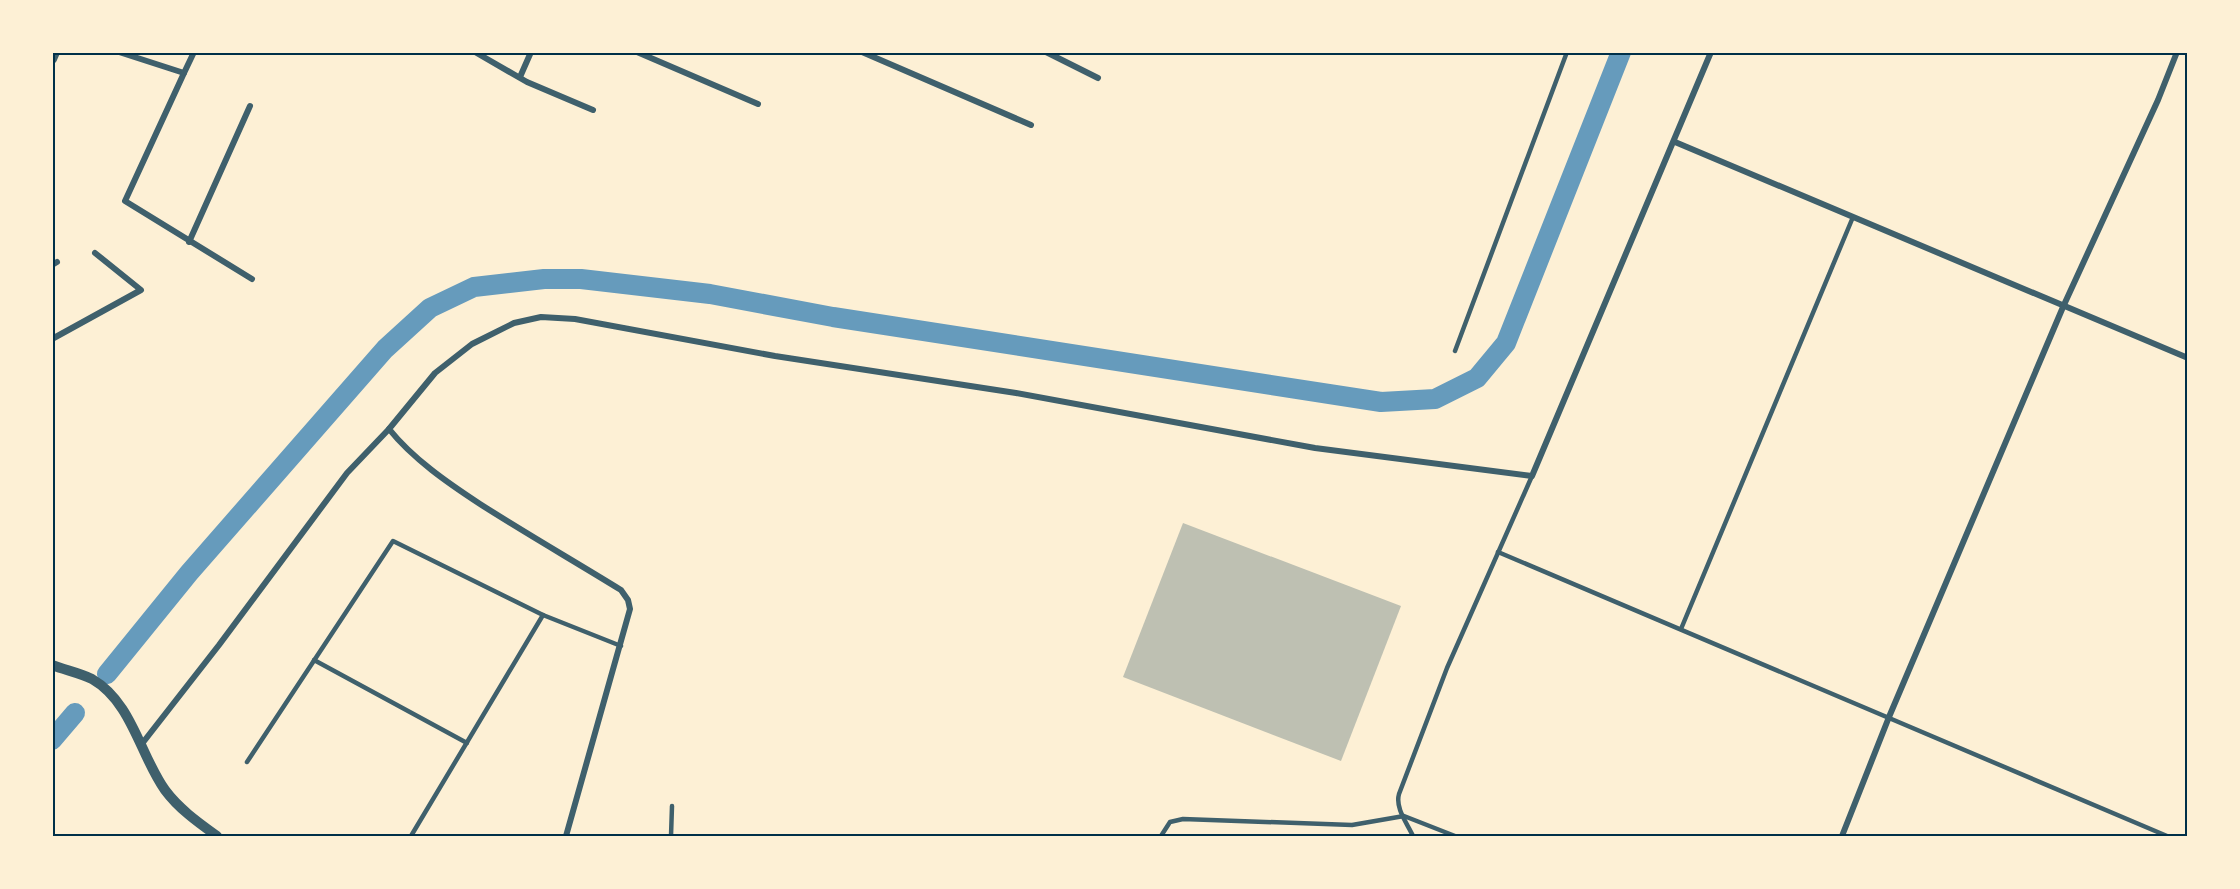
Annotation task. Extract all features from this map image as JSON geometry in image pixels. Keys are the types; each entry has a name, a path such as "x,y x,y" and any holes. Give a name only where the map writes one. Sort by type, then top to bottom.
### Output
{"street":[{"path":"52,59 55,52"},
{"path":"119,52 184,73"},
{"path":"194,52 125,201 252,279"},
{"path":"475,52 520,77 593,110"},
{"path":"520,77 531,52"},
{"path":"638,52 758,104"},
{"path":"1046,52 1098,78"},
{"path":"141,745 219,645 347,472 389,429 435,373 472,344 514,323 541,317 575,319 775,356 1016,393 1315,448 1532,476 1711,52"},
{"path":"1842,837 1889,717 2063,307 2177,52"},
{"path":"864,53 1031,125"},
{"path":"189,242 250,106"},
{"path":"1675,141 2187,358"},
{"path":"52,339 141,290 95,253"},
{"path":"389,429 400,442 459,490 526,534 621,590 628,600 630,609 621,646 566,837"},
{"path":"52,665 91,679 108,691 120,706 165,789 179,806 217,837"}],"lane":[{"path":"1455,351 1567,52"},
{"path":"1681,629 1853,217"},
{"path":"1413,837 1397,802 1399,794 1447,668 1532,476"},
{"path":"247,762 393,541 543,615 621,646"},
{"path":"1498,552 2167,837"},
{"path":"411,837 543,615"},
{"path":"314,660 467,743"},
{"path":"671,837 672,806"},
{"path":"1161,837 1170,822 1183,819 1352,825 1404,816 1455,837"}],"building":[{"path":"1183,523 1401,606 1341,761 1123,677"}],"waterway":[{"path":"107,674 189,573 385,349 430,308 474,287 544,279 581,279 710,294 833,317 1381,402 1435,399 1477,378 1506,343 1621,52"},
{"path":"52,740 75,713"}]}
